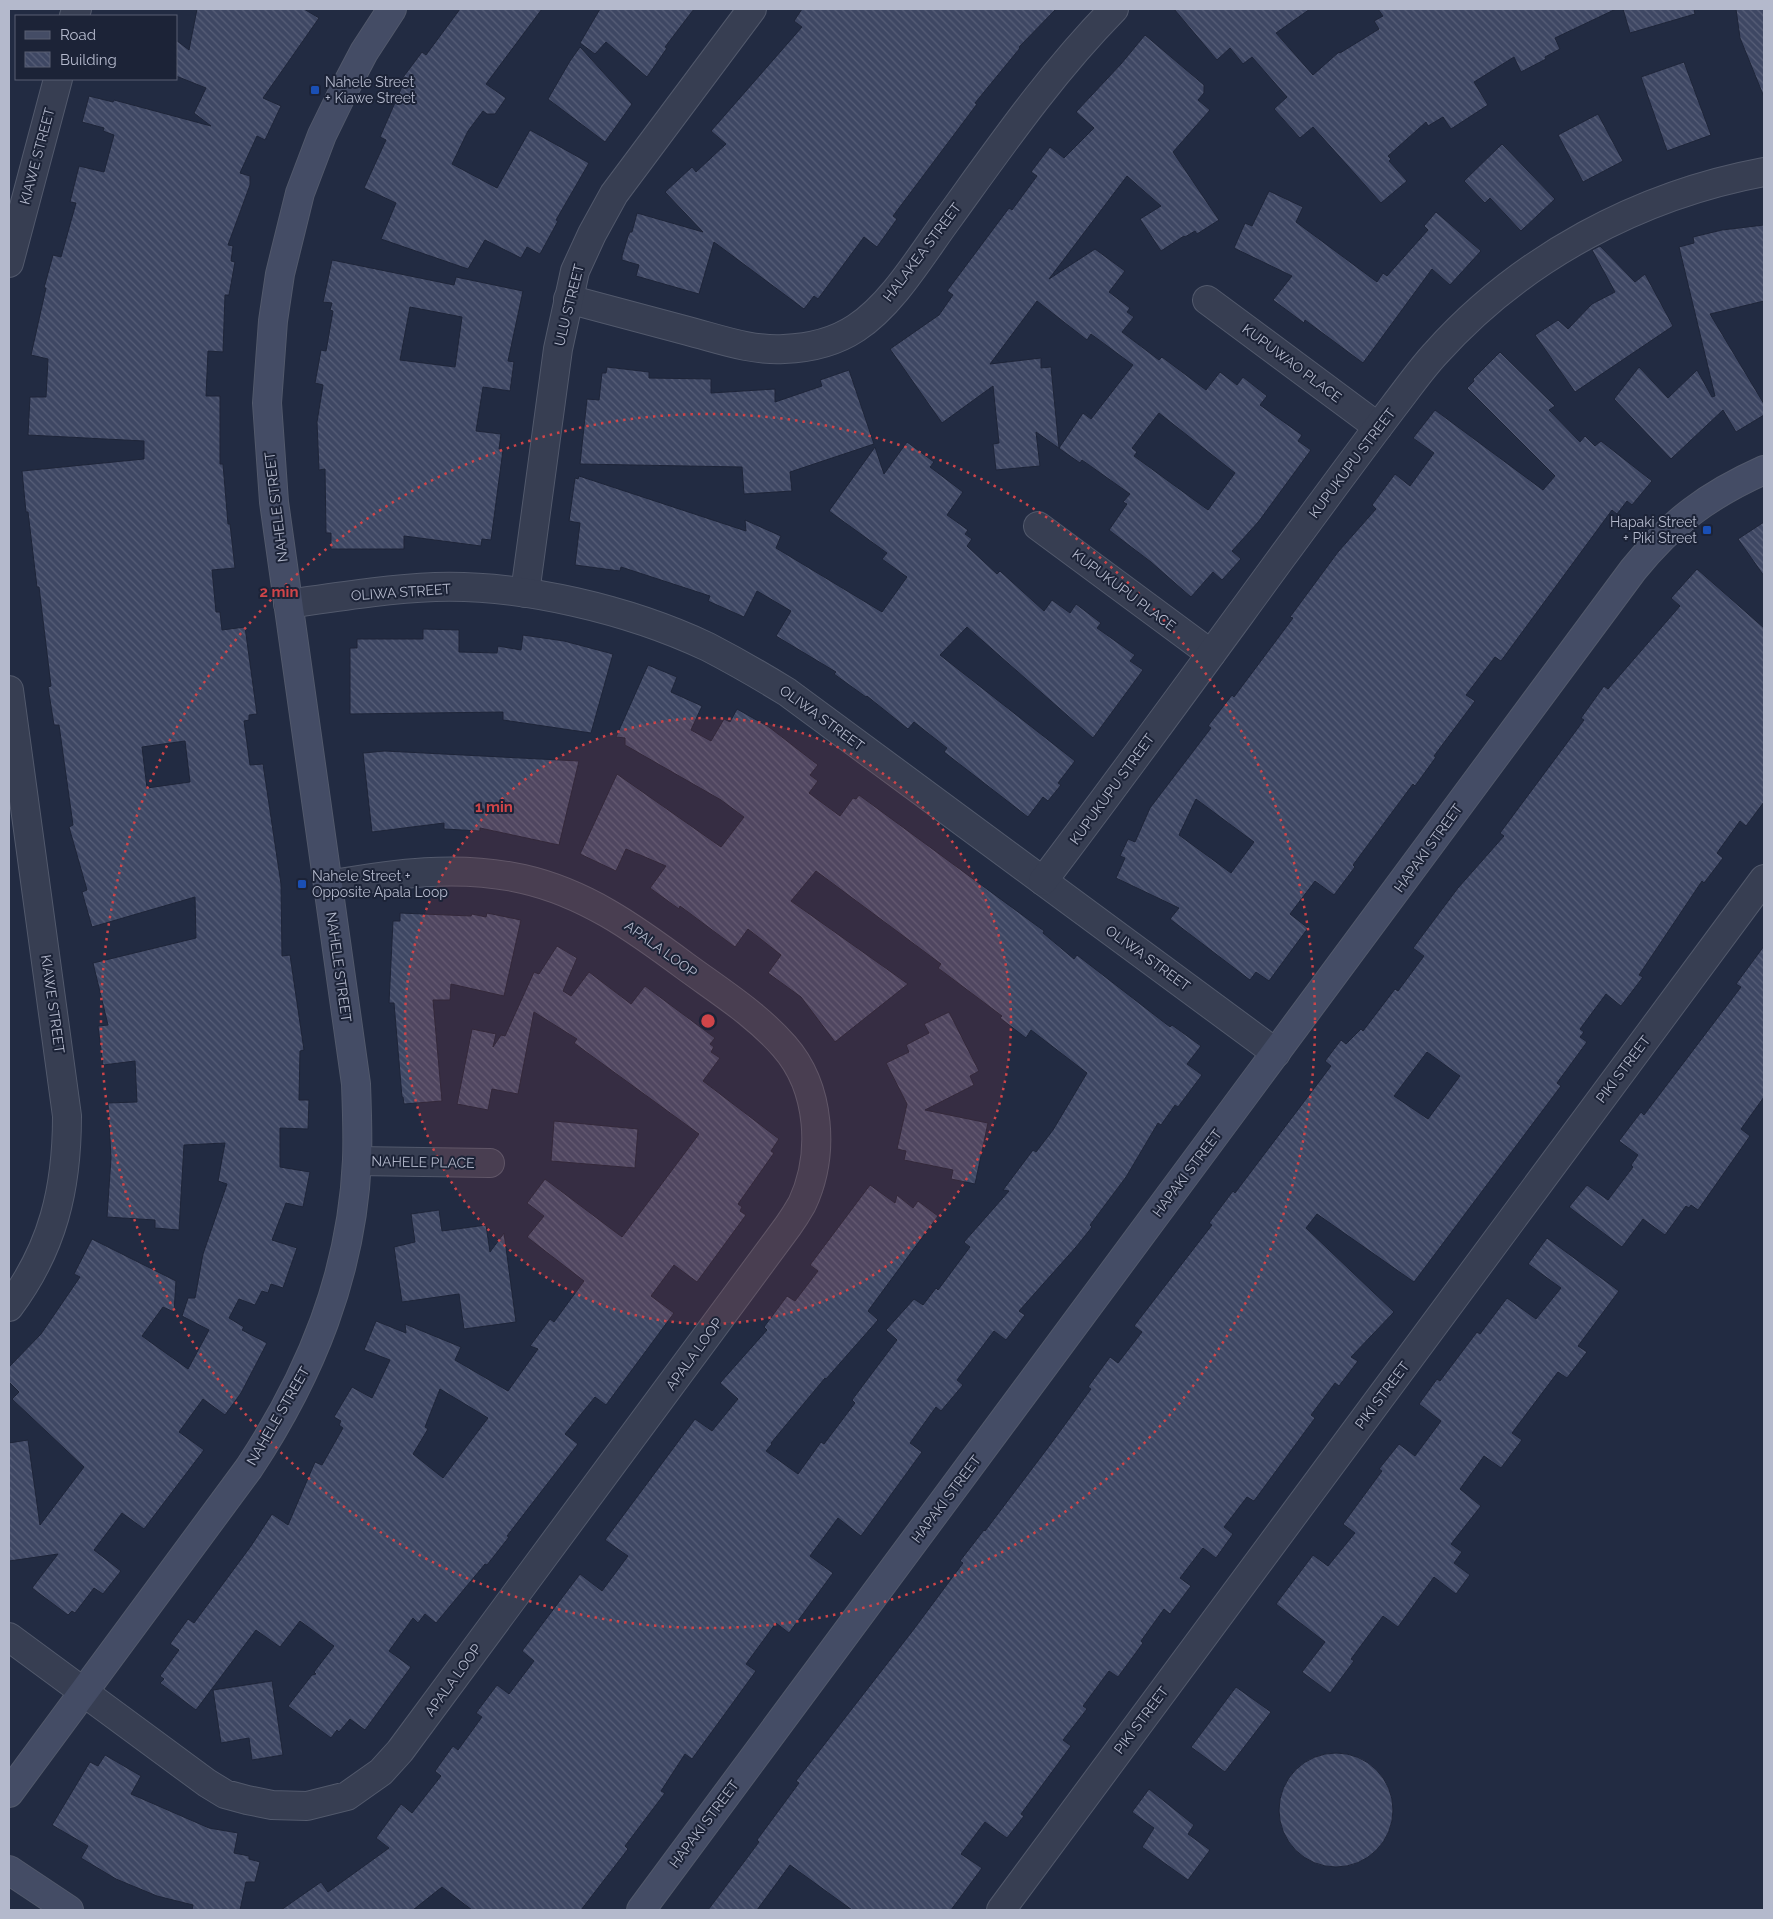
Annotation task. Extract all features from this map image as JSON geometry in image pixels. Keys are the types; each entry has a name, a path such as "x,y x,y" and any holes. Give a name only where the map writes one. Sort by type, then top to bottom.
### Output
{"street":[{"name":"NAHELE STREET","path":"9,1793 249,1468 290,1400 307,1366 333,1297 349,1228 357,1161 356,1084 274,502 267,403 273,321 280,274 300,193 322,135 364,52 392,9"},
{"name":"ULU STREET","path":"525,593 558,349 575,271 592,234 614,194 752,9"},
{"name":"HALAKEA STREET","path":"568,299 719,340 757,348 782,350 802,348 818,344 855,328 870,316 897,287 1035,98 1114,9"},
{"name":"KIAWE STREET","path":"9,263 58,80"},
{"name":"KUPUKUPU STREET","path":"1043,881 1378,427 1436,353 1497,294 1540,263 1594,230 1661,200 1701,186 1764,172"},
{"name":"KUPUWAO PLACE","path":"1207,300 1378,427"},
{"name":"HAPAKI STREET","path":"641,1910 1649,550 1685,515 1708,499 1735,483 1764,470"},
{"name":"KUPUKUPU PLACE","path":"1038,526 1211,654"},
{"name":"OLIWA STREET","path":"288,604 387,590 437,587 525,593 621,614 707,647 787,692 1276,1053"},
{"name":"KIAWE STREET","path":"9,690 67,1116 67,1149 64,1179 54,1222 38,1260 9,1307"},
{"name":"APALA LOOP","path":"83,1692 206,1783 225,1794 272,1805 307,1806 346,1796 365,1785 381,1772 400,1752 765,1258 802,1204 810,1181 816,1140 815,1114 800,1070 786,1048 752,1015 627,924 595,905 562,890 494,873 455,870 424,871 328,885"},
{"name":"PIKI STREET","path":"1000,1910 1764,879"},
{"name":"NAHELE PLACE","path":"357,1161 490,1163"},
{"path":"9,1637 83,1692"},
{"path":"9,1870 69,1910"}],"building":[{"path":"197,9 304,9 319,18 263,98 281,106 265,140 257,136 240,173 250,176 250,185 228,245 233,246 231,261 235,262 229,295 225,295 223,352 208,351 206,396 220,396 220,464 223,464 228,524 230,524 235,568 212,570 216,612 220,612 222,630 245,627 257,714 249,715 249,720 244,721 250,765 263,764 281,884 282,956 290,955 304,1050 300,1051 299,1100 309,1100 308,1129 280,1128 280,1167 310,1172 303,1207 286,1203 272,1240 297,1248 283,1288 271,1284 268,1293 262,1291 255,1305 239,1299 229,1318 244,1327 242,1330 267,1343 241,1393 225,1415 203,1399 179,1432 204,1450 144,1529 122,1513 94,1550 121,1571 103,1594 94,1588 75,1613 72,1611 68,1615 32,1588 58,1554 9,1561 9,1443 28,1440 40,1525 84,1467 12,1399 19,1392 9,1382 9,1367 41,1334 80,1277 74,1274 92,1239 176,1281 174,1312 163,1307 142,1336 188,1369 209,1330 182,1316 188,1298 195,1298 203,1254 227,1184 218,1181 225,1143 184,1145 179,1230 155,1228 155,1220 107,1217 111,1158 108,1103 137,1102 135,1061 103,1065 98,1026 108,1025 93,963 196,938 195,897 92,927 82,892 87,890 69,827 73,825 59,725 54,725 48,687 51,686 39,587 37,587 28,512 26,512 22,471 144,459 144,441 28,435 30,397 46,397 48,359 31,355 46,288 44,288 53,255 61,257 76,203 70,202 79,166 104,172 114,135 103,131 104,128 82,122 89,96 113,102 114,100 211,126 194,113 206,88 178,77 178,42 189,50","holes":["185,741 190,782 147,788 142,747"]},
{"path":"460,9 542,9 486,84 506,98 495,114 487,114 483,111 468,131 452,164 497,188 530,130 589,163 556,220 558,221 540,254 527,247 521,258 485,240 468,269 381,239 396,203 364,188 386,140 380,137 404,82 401,80 422,52 426,55"},
{"path":"600,9 694,9 665,47 667,48 647,77 606,42 595,54 580,43"},
{"path":"802,9 1056,9 1019,47 975,103 977,104 893,216 897,219 877,247 864,237 818,299 814,296 804,309 714,242 699,294 636,276 639,265 622,260 622,256 628,236 632,232 637,213 703,232 665,192 692,167 696,172 726,144 711,131 802,27 794,21"},
{"path":"1174,9 1310,9 1276,33 1313,75 1339,52 1379,29 1374,21 1383,16 1378,9 1616,9 1555,38 1560,49 1545,57 1546,59 1521,72 1514,57 1474,82 1488,105 1451,129 1443,117 1428,126 1426,122 1388,156 1391,159 1389,161 1407,181 1381,203 1313,127 1300,138 1274,109 1287,97 1252,57 1243,64 1230,48 1217,60"},
{"path":"1623,9 1694,9 1695,14 1630,33"},
{"path":"1736,9 1764,9 1764,97 1740,38"},
{"path":"1145,35 1204,85 1204,93 1198,100 1210,110 1173,152 1219,220 1197,234 1195,231 1184,236 1161,251 1140,219 1161,206 1127,176 1049,279 1095,249 1125,271 1109,292 1130,308 1127,312 1134,317 1122,332 1159,360 1162,357 1206,390 1220,372 1237,385 1243,377 1267,396 1260,405 1302,435 1298,441 1311,450 1259,521 1232,551 1241,559 1222,580 1213,572 1191,597 1151,562 1109,530 1127,504 1123,502 1130,494 1082,460 1080,463 1036,432 1040,466 996,470 993,444 999,443 993,386 942,423 890,349 939,315 953,295 947,291 1009,208 1012,210 1037,176 1031,172 1050,147 1064,158 1094,128 1076,112","holes":["1037,301 1087,340 1091,334 1133,365 1091,419 1083,413 1059,448 1051,367 1041,368 1041,358 990,364","1159,413 1235,473 1208,510 1134,456 1137,452 1132,448"]},
{"path":"580,47 632,104 605,142 548,99"},
{"path":"1684,62 1711,135 1667,151 1641,77"},
{"path":"1598,114 1623,161 1583,182 1558,135"},
{"path":"1502,144 1555,199 1521,231 1490,198 1485,203 1464,181"},
{"path":"1269,191 1303,207 1296,222 1377,282 1383,273 1387,276 1428,230 1424,226 1436,212 1481,251 1450,285 1432,269 1363,363 1305,320 1304,323 1273,300 1292,276 1234,248 1245,223 1252,226"},
{"path":"1764,225 1764,301 1710,314 1764,404 1764,415 1736,432 1723,410 1671,459 1614,399 1639,367 1668,398 1697,370 1712,397 1715,396 1679,247 1694,243 1693,237 1722,230"},
{"path":"1600,246 1635,282 1645,274 1673,326 1575,392 1535,335 1558,320 1568,329 1592,304 1615,292 1592,250"},
{"path":"332,260 454,285 456,277 523,291 508,361 514,362 510,391 483,387 476,431 501,434 499,449 503,450 491,540 482,539 481,546 404,536 404,549 331,549 331,533 326,533 325,469 319,470 317,422 323,385 315,383 321,350 326,351 333,311 330,310 332,303 323,302","holes":["410,307 462,317 455,367 400,360"]},
{"path":"1500,352 1555,406 1549,410 1580,442 1585,436 1595,446 1601,441 1652,481 1632,505 1627,501 1617,514 1612,510 1501,661 1495,657 1466,695 1475,701 1434,756 1436,757 1415,786 1413,784 1353,865 1355,867 1334,895 1315,881 1290,914 1308,928 1269,981 1256,972 1250,980 1170,919 1179,908 1116,878 1125,858 1120,856 1128,839 1135,842 1150,808 1211,728 1208,726 1232,695 1234,697 1293,618 1290,617 1338,552 1376,509 1372,505 1395,474 1410,486 1434,453 1413,438 1435,410 1543,490 1555,476 1467,388 1474,381 1473,379","holes":["1196,799 1254,842 1231,873 1179,835"]},
{"path":"607,367 649,372 649,378 711,379 711,393 775,389 775,402 822,386 820,380 849,370 874,444 790,472 792,491 744,494 742,467 580,464 587,399 599,400 602,373 606,373"},
{"path":"907,442 934,462 930,467 963,492 947,515 968,530 965,534 972,539 967,546 997,574 1000,571 1044,611 1052,600 1070,613 1076,604 1101,623 1097,628 1135,655 1130,661 1143,670 1093,738 967,627 940,655 1075,761 1058,783 1061,785 1048,801 1043,797 1028,817 944,752 947,748 914,722 908,729 867,696 834,674 836,672 776,636 791,611 757,591 744,617 708,601 710,596 621,567 620,571 575,565 580,523 569,521 575,478 578,479 579,476 746,531 745,520 781,536 776,548 882,612 907,577 882,559 887,553 829,511 875,447 884,474"},
{"path":"1764,522 1764,576 1738,539"},
{"path":"1697,569 1764,628 1764,802 1746,826 1740,821 1717,853 1723,858 1704,883 1702,881 1639,975 1643,977 1621,1006 1606,994 1580,1029 1584,1032 1580,1037 1587,1042 1557,1083 1561,1086 1414,1282 1317,1214 1306,1228 1394,1312 1351,1357 1358,1361 1339,1386 1335,1383 1311,1415 1315,1418 1254,1501 1247,1497 1224,1527 1233,1534 1216,1558 1203,1548 1180,1578 1191,1586 1170,1614 1164,1609 1141,1641 1143,1643 1118,1677 1109,1671 1083,1706 1087,1709 1063,1740 1071,1746 1021,1814 1024,1816 1007,1838 985,1822 961,1854 982,1868 951,1910 852,1910 790,1865 757,1910 708,1910 759,1842 757,1840 799,1783 796,1781 963,1563 960,1561 1050,1445 1091,1389 1088,1387 1110,1357 1118,1363 1142,1332 1134,1326 1212,1225 1209,1223 1233,1191 1235,1193 1331,1066 1325,1061 1341,1040 1346,1044 1361,1029 1363,1031 1395,989 1398,991 1424,956 1413,948 1458,888 1504,836 1500,833 1584,720 1581,718 1604,686 1608,689 1680,606 1671,598","holes":["1427,1052 1460,1076 1428,1119 1394,1096"]},
{"path":"423,629 459,630 459,652 497,653 498,646 521,650 523,635 564,641 613,654 591,733 503,720 503,712 350,714 350,648 357,648 357,639 423,639"},
{"path":"648,665 677,677 671,692 702,706 691,730 711,741 724,719 730,722 737,709 769,727 818,765 810,775 818,781 809,793 840,816 853,798 856,799 859,795 1044,931 1043,933 1074,959 1077,955 1170,1027 1172,1025 1201,1046 1187,1064 1202,1075 1178,1107 1175,1105 1161,1125 1158,1123 1126,1177 1090,1225 1092,1227 1019,1311 1025,1315 1006,1340 994,1331 957,1380 963,1385 941,1411 936,1407 910,1443 922,1452 861,1536 838,1518 810,1556 833,1573 789,1633 776,1623 746,1664 756,1671 692,1759 685,1754 661,1791 665,1793 625,1846 628,1849 581,1910 472,1910 442,1887 413,1910 281,1910 321,1882 328,1892 389,1848 376,1838 401,1804 412,1813 441,1776 435,1771 453,1746 458,1750 482,1717 476,1713 497,1685 509,1694 534,1661 522,1651 580,1574 602,1591 628,1556 605,1540 695,1419 712,1431 738,1399 720,1383 767,1330 764,1327 787,1296 795,1301 818,1271 810,1265 870,1185 895,1203 897,1195 913,1208 918,1201 938,1216 868,1311 878,1320 825,1378 766,1451 798,1474 821,1442 824,1444 855,1403 852,1400 897,1340 886,1330 914,1299 923,1305 936,1288 938,1290 970,1247 964,1242 1009,1191 1003,1190 1033,1150 1036,1152 1053,1130 1087,1073 1031,1030 1026,1038 1000,1018 1002,1016 938,968 941,964 816,871 791,901 908,984 835,1042 801,997 768,973 781,955 748,929 735,947 680,906 679,909 650,888 666,866 626,849 616,871 580,854 617,774 721,847 744,817 721,800 625,745 625,738 616,737"},
{"path":"385,751 579,761 559,845 480,828 480,831 444,829 444,823 372,832 363,753"},
{"path":"400,913 471,916 472,914 486,917 487,913 521,920 504,996 451,984 450,1000 433,1000 442,1101 404,1104 402,1097 394,1003 389,1003 393,921 400,921"},
{"path":"557,946 577,958 563,991 571,996 589,972 631,1004 645,986 715,1038 710,1044 714,1047 711,1052 720,1058 703,1081 779,1139 771,1151 774,1153 738,1204 742,1207 740,1211 746,1215 697,1282 674,1265 651,1296 674,1313 606,1405 595,1397 565,1434 578,1444 487,1565 485,1564 436,1623 425,1614 418,1623 413,1618 389,1651 411,1667 365,1730 350,1719 331,1738 288,1706 312,1675 316,1674 314,1672 334,1646 300,1621 280,1647 256,1630 196,1710 160,1683 164,1679 160,1676 179,1650 170,1644 188,1619 194,1623 251,1546 272,1514 288,1525 315,1462 322,1465 343,1428 339,1425 341,1421 334,1417 352,1387 372,1398 390,1360 364,1350 376,1321 406,1333 405,1324 461,1347 455,1360 508,1391 538,1349 530,1346 550,1319 554,1322 584,1281 527,1237 544,1216 527,1203 545,1179 622,1237 699,1134 574,1043 577,1039 534,1012 518,1094 492,1089 488,1110 457,1104 472,1029 496,1034 493,1047 501,1035 505,1036 534,972 539,974","holes":["440,1389 488,1418 443,1478 413,1454 428,1429 425,1427"]},
{"path":"1764,946 1764,1097 1741,1129 1750,1136 1698,1210 1691,1205 1689,1208 1686,1206 1665,1235 1643,1219 1622,1247 1569,1207 1587,1185 1608,1200 1633,1167 1631,1165 1638,1155 1619,1141 1641,1112 1644,1115 1741,987 1736,984"},
{"path":"949,1012 979,1071 970,1076 974,1085 925,1110 988,1123 975,1184 951,1179 953,1170 904,1160 906,1151 897,1149 907,1104 886,1063 909,1052 906,1045 929,1033 924,1024"},
{"path":"554,1121 638,1129 635,1168 551,1161"},
{"path":"439,1210 442,1231 486,1225 490,1252 504,1233 516,1322 464,1329 459,1294 402,1302 394,1247 415,1242 411,1214"},
{"path":"1547,1238 1619,1291 1578,1346 1587,1352 1567,1378 1558,1372 1512,1433 1522,1440 1501,1468 1484,1456 1460,1489 1481,1506 1451,1544 1462,1552 1454,1563 1470,1575 1456,1594 1434,1577 1398,1627 1383,1616 1351,1659 1354,1661 1330,1693 1302,1672 1325,1642 1276,1604 1313,1555 1328,1566 1355,1533 1343,1524 1382,1471 1379,1469 1399,1444 1415,1456 1441,1421 1419,1404 1437,1379 1440,1381 1477,1332 1480,1334 1507,1298 1536,1319 1561,1288 1528,1264"},
{"path":"272,1681 283,1755 252,1760 249,1738 221,1743 213,1690"},
{"path":"1236,1687 1271,1712 1225,1772 1191,1747"},
{"path":"1336,1753 1358,1758 1376,1770 1388,1788 1393,1810 1388,1832 1376,1850 1358,1862 1336,1867 1314,1862 1296,1850 1284,1832 1279,1810 1284,1788 1296,1770 1314,1758"},
{"path":"105,1755 141,1776 131,1794 209,1828 238,1833 234,1853 249,1856 249,1859 260,1862 255,1882 246,1882 240,1910 192,1910 193,1905 157,1896 116,1879 81,1858 88,1846 52,1825 90,1762 98,1766"},
{"path":"1149,1789 1194,1825 1188,1834 1210,1850 1188,1880 1142,1847 1154,1828 1132,1812"}],"place":[{"name":"Nahele Street + Kiawe Street","path":"315,90"},
{"name":"Hapaki Street + Piki Street","path":"1707,530"},
{"name":"Nahele Street + Opposite Apala Loop","path":"302,884"}]}
